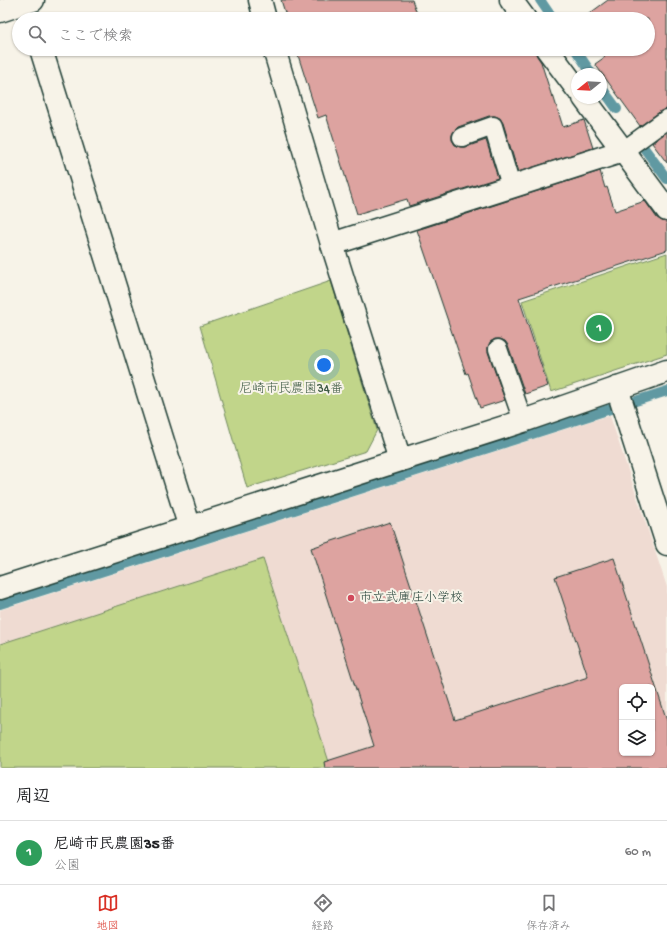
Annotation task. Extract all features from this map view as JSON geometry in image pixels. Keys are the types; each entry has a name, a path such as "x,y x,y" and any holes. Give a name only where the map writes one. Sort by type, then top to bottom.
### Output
{"street":[{"path":"260,0 263,12"},
{"path":"511,0 520,12"},
{"path":"0,11 30,7"},
{"path":"43,56 190,528"},
{"path":"276,56 332,244 400,460"},
{"path":"552,56 571,81"},
{"path":"588,104 667,210"},
{"path":"332,244 623,151"},
{"path":"0,588 523,421 620,399 667,371"},
{"path":"620,399 667,544"}],"lane":[{"path":"623,151 667,119"},
{"path":"462,137 493,126 511,186"},
{"path":"498,349 523,421"}],"shaded area":[{"name":"市立武庫庄小学校","path":"610,416 667,587 667,768 0,768 0,610"}],"green space":[{"path":"667,253 667,354 551,392 522,301"},
{"name":"尼崎市民農園34番","path":"331,281 377,430 366,451 247,488 200,326"},
{"path":"263,559 331,768 0,768 0,644"}],"building":[{"path":"281,0 412,0 416,12 285,12"},
{"path":"608,0 667,0 667,109 661,111 640,126 607,81 607,68 598,68 595,64 604,56 655,56 655,12 592,12"},
{"path":"298,56 537,56 541,62 563,127 584,120 593,148 518,172 503,123 500,118 489,116 458,127 452,135 452,140 455,145 466,147 486,140 498,178 409,206 407,199 357,214 326,115 318,118"},
{"path":"667,132 667,163 652,143"},
{"path":"600,171 605,188 607,187 615,211 645,201 657,218 667,222 667,250 519,298 548,386 525,394 508,345 505,341 495,339 490,342 488,352 505,400 480,408 468,373 466,374 417,230"},
{"path":"390,522 455,720 588,677 555,577 614,558 655,684 619,684 619,756 655,756 655,684 667,721 667,768 325,768 324,762 374,746 311,548"}],"waterway":[{"path":"540,0 548,12"},
{"path":"580,56 588,68"},
{"path":"607,95 617,109"},
{"path":"644,148 667,179"},
{"path":"0,604 667,391"}],"place":[{"name":"尼崎市民農園35番","path":"599,328"},
{"name":"市立武庫庄小学校","path":"351,598"}]}
